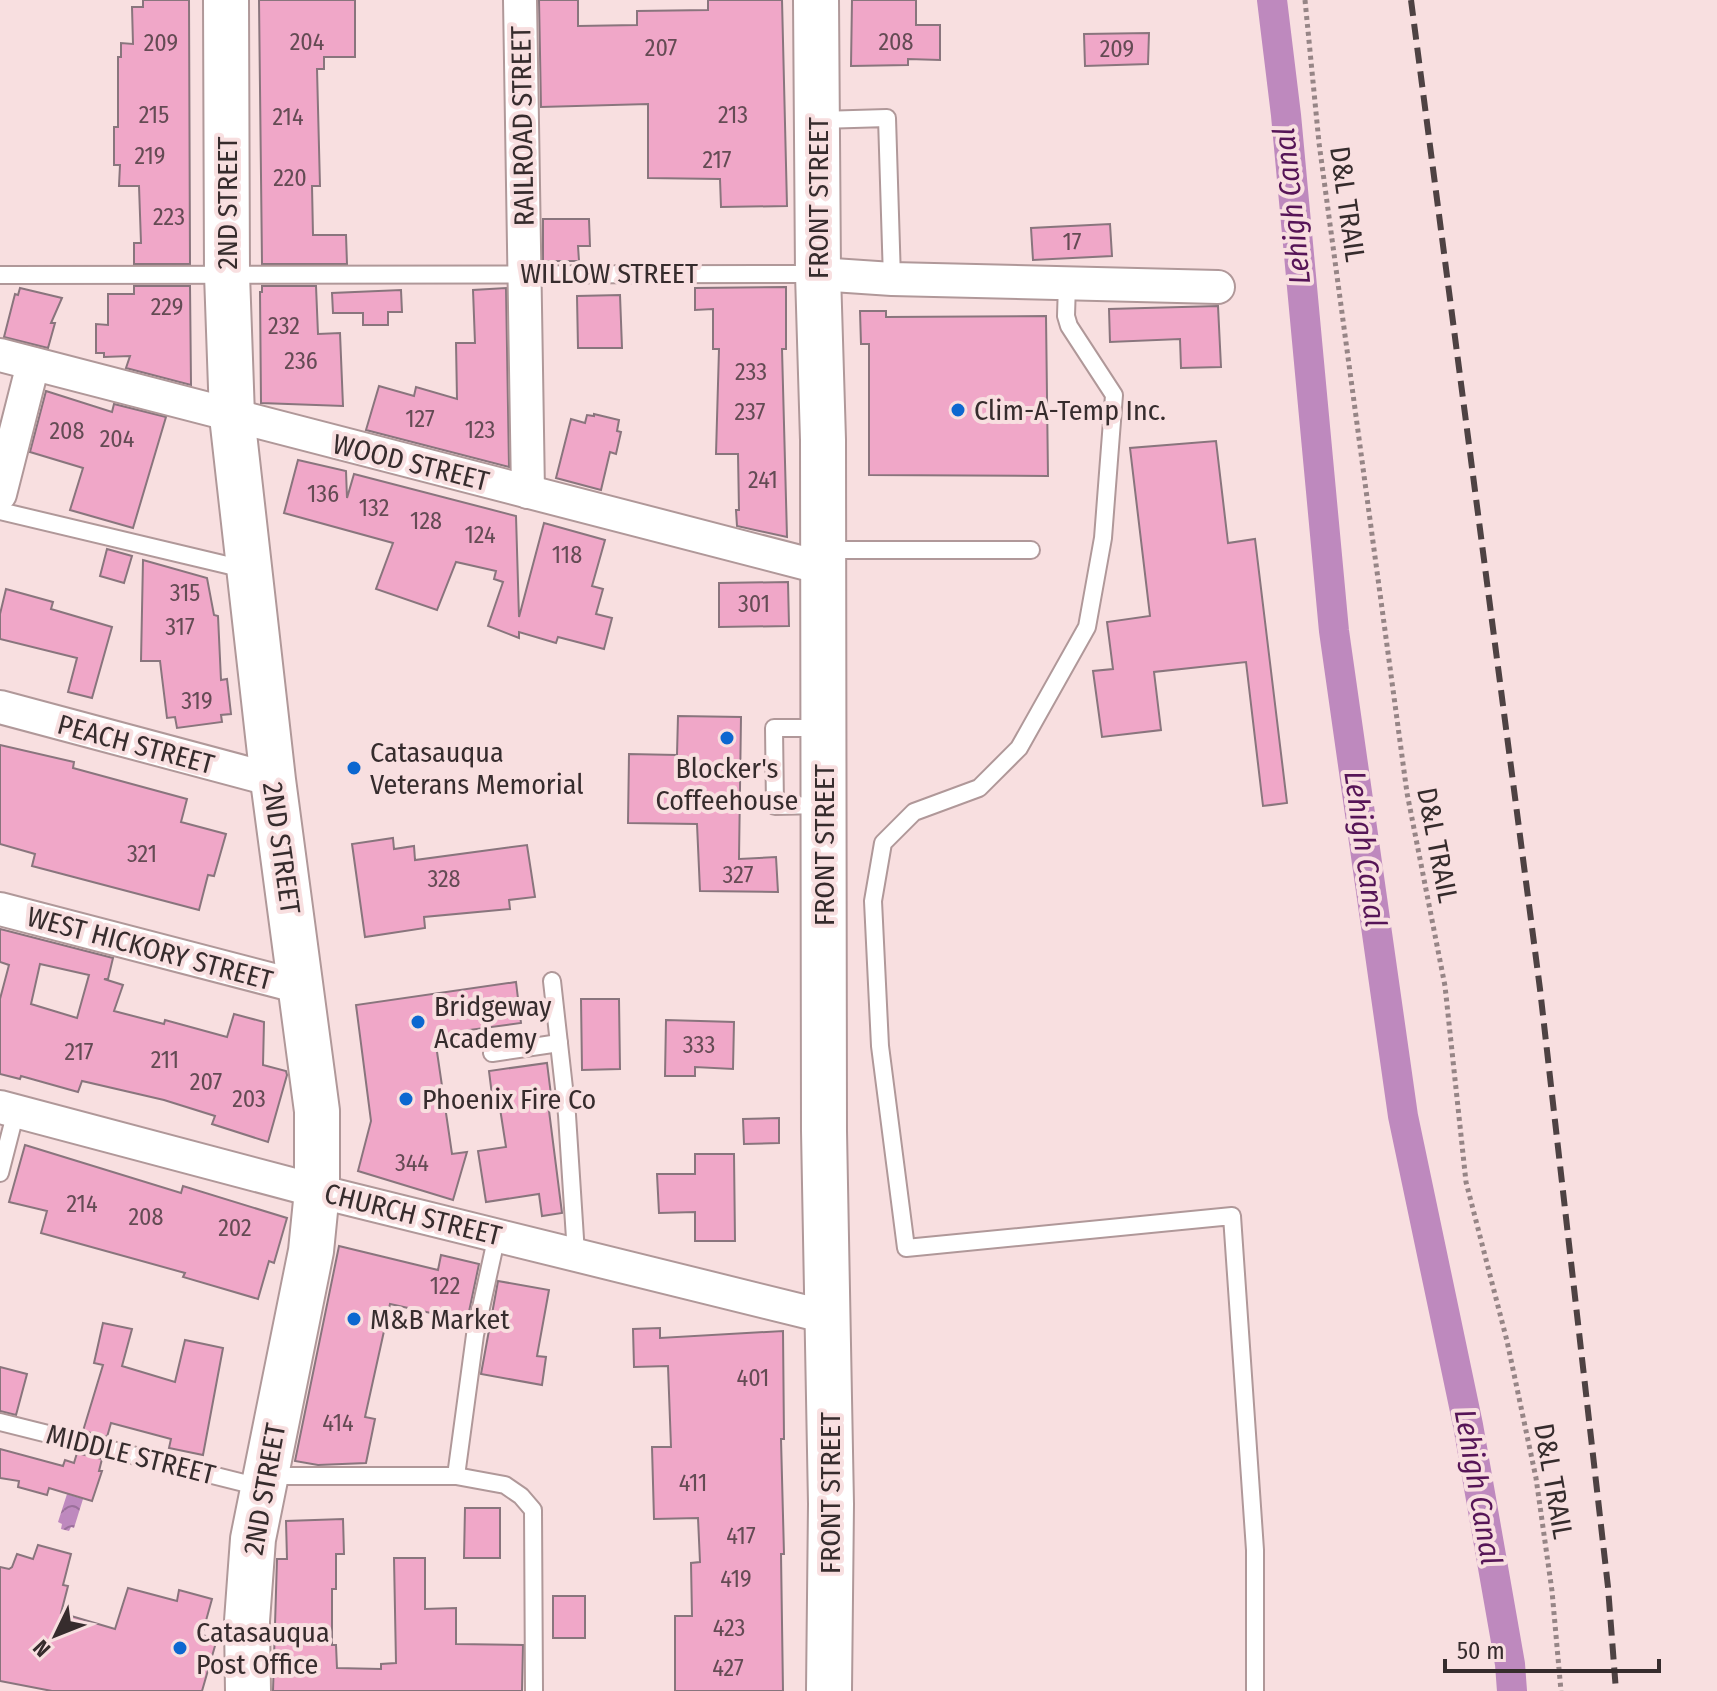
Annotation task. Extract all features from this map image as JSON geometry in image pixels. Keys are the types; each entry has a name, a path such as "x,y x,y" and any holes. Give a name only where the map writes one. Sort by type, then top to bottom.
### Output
{"main road":[{"name":"2ND STREET","path":"226,0 227,274 232,416 273,780 317,1111 317,1191 304,1291 253,1539 247,1621 248,1691"},
{"name":"FRONT STREET","path":"816,0 823,440 827,1317 831,1504 829,1691"}],"street":[{"name":"RAILROAD STREET","path":"520,0 528,492"},
{"name":"WILLOW STREET","path":"818,274 892,279 1218,287"},
{"name":"WOOD STREET","path":"0,355 528,492 823,559"},
{"path":"0,494 33,364"},
{"name":"PEACH STREET","path":"0,707 273,780"},
{"name":"WEST HICKORY STREET","path":"0,909 300,987"},
{"name":"CHURCH STREET","path":"8,1109 317,1191 827,1317"}],"lane":[{"path":"818,120 887,118 892,279"},
{"name":"WILLOW STREET","path":"0,275 818,274"},
{"path":"1067,283 1066,316 1069,326 1114,395 1103,538 1087,627 1019,748 979,788 914,812 883,843 875,886 873,901 880,1046 906,1248 1232,1216 1255,1550 1255,1691"},
{"path":"0,511 248,570"},
{"path":"823,559 1031,550"},
{"path":"552,981 567,1115 576,1254"},
{"path":"492,1053 559,1043"},
{"path":"0,1173 8,1109"},
{"path":"456,1476 475,1335 497,1235"},
{"name":"MIDDLE STREET","path":"0,1422 263,1482 456,1476 505,1485 521,1496 533,1510 534,1691"}],"path":[{"name":"D&L TRAIL","path":"1305,0 1319,143 1407,793 1445,986 1466,1182 1507,1341 1536,1478 1552,1591 1561,1691"}],"water":[{"path":"67,1494 83,1499 74,1528 71,1527 69,1531 61,1529 62,1524 58,1522"}],"building":[{"path":"143,0 189,0 190,264 134,264 134,243 141,243 139,186 119,186 120,165 114,165 114,127 118,127 118,57 121,57 121,43 133,44 132,7 143,7"},
{"path":"259,0 355,0 355,57 324,57 324,69 317,69 320,186 312,186 313,235 346,235 347,264 262,264"},
{"path":"539,0 578,0 578,26 637,25 637,11 708,10 708,0 782,0 787,206 721,207 720,179 648,178 648,104 541,107"},
{"path":"852,0 916,0 916,25 940,25 940,60 908,59 908,65 851,66"},
{"path":"1149,33 1148,64 1085,66 1084,34"},
{"path":"543,219 589,219 590,246 578,246 579,261 543,261"},
{"path":"1110,224 1112,256 1033,260 1031,228"},
{"path":"134,286 190,286 191,385 126,368 130,356 104,357 104,353 96,353 96,324 108,325 108,294 134,294"},
{"path":"262,286 316,286 318,334 340,333 343,406 261,403"},
{"path":"786,287 786,349 782,349 787,537 737,526 738,454 716,454 719,349 713,349 713,309 695,310 695,288"},
{"path":"20,288 62,298 51,323 55,323 48,348 4,337 15,294 18,295"},
{"path":"506,288 509,467 366,430 379,386 414,396 416,387 457,399 456,343 475,343 473,290"},
{"path":"401,290 402,312 388,312 388,325 363,325 363,313 333,313 332,293"},
{"path":"620,295 622,348 578,348 577,296"},
{"path":"1218,306 1221,367 1181,368 1180,339 1110,342 1109,309"},
{"name":"Clim-A-Temp Inc.","path":"860,311 886,311 886,317 1046,316 1048,476 869,475 869,344 861,344"},
{"path":"46,391 112,412 114,404 166,417 133,528 70,510 83,468 30,452"},
{"path":"587,415 619,420 617,431 621,432 616,454 610,452 601,490 556,478 571,419 585,423"},
{"path":"1216,441 1228,543 1255,539 1287,803 1263,806 1246,662 1154,672 1161,730 1102,737 1093,671 1113,669 1107,622 1150,616 1130,448"},
{"path":"298,460 346,471 347,498 354,474 516,516 519,617 544,523 605,540 592,586 603,589 596,614 612,618 604,649 558,637 556,643 519,632 519,638 488,626 503,582 494,579 496,571 456,562 437,610 376,589 393,543 284,513"},
{"path":"107,549 132,556 124,583 100,576"},
{"path":"143,560 207,578 214,615 218,616 221,680 227,679 231,714 221,715 222,722 177,728 175,717 167,718 160,661 141,661"},
{"path":"788,582 789,626 719,627 719,583"},
{"path":"6,589 53,602 51,609 112,627 92,698 68,692 77,658 0,639 0,614"},
{"path":"678,716 741,717 739,859 776,857 778,892 700,891 697,824 628,823 629,754 677,755"},
{"path":"0,745 74,762 73,768 187,799 181,822 226,834 214,876 208,875 199,910 32,866 35,854 0,844"},
{"path":"393,838 394,849 414,846 415,860 527,845 535,897 509,900 510,909 424,917 425,928 365,937 352,844"},
{"path":"0,929 113,958 108,979 104,979 123,985 114,1011 164,1024 165,1020 227,1037 234,1014 264,1022 263,1065 286,1071 287,1075 268,1142 212,1124 215,1116 164,1100 82,1081 78,1092 21,1076 20,1079 0,1074 0,999 9,965 0,962","holes":["40,964 89,975 77,1018 31,1004"]},
{"path":"516,982 521,1023 454,1032 456,1042 436,1045 452,1154 467,1152 453,1200 358,1171 371,1121 356,1005"},
{"path":"581,999 619,999 620,1069 582,1070"},
{"path":"666,1020 734,1022 733,1069 695,1067 695,1076 665,1076"},
{"path":"547,1063 551,1095 547,1095 562,1213 542,1216 539,1194 486,1202 478,1151 506,1147 499,1102 493,1103 489,1071"},
{"path":"779,1118 779,1143 744,1144 743,1119"},
{"path":"25,1145 181,1193 183,1186 287,1218 274,1263 269,1261 258,1299 183,1277 185,1273 41,1233 47,1211 9,1202"},
{"path":"695,1154 734,1154 735,1241 695,1241 695,1212 659,1213 657,1174 695,1174"},
{"path":"339,1246 438,1270 441,1255 479,1264 466,1326 448,1323 449,1317 390,1304 365,1417 375,1419 366,1463 318,1465 295,1461"},
{"path":"498,1281 549,1290 537,1356 546,1357 542,1385 481,1374"},
{"path":"103,1323 132,1329 122,1366 175,1382 185,1340 223,1348 203,1455 169,1448 171,1439 111,1423 107,1437 83,1431 103,1365 94,1363"},
{"path":"660,1328 660,1338 783,1331 783,1691 675,1691 675,1616 692,1616 691,1563 700,1562 698,1518 654,1519 652,1447 671,1447 668,1366 634,1367 633,1329"},
{"path":"0,1367 27,1374 16,1415 0,1411"},
{"path":"0,1449 63,1466 65,1460 74,1463 77,1453 102,1459 99,1471 102,1471 92,1501 49,1488 47,1495 18,1487 19,1481 0,1478"},
{"path":"465,1508 500,1508 500,1558 464,1558"},
{"path":"343,1519 344,1554 336,1554 336,1589 332,1589 332,1645 336,1645 337,1668 381,1669 381,1664 396,1663 394,1558 425,1558 425,1609 456,1608 456,1644 523,1645 522,1691 273,1691 277,1559 287,1559 286,1521"},
{"path":"38,1545 71,1554 63,1585 68,1586 61,1613 115,1629 128,1588 177,1601 179,1590 212,1599 202,1635 217,1639 202,1691 52,1691 0,1681 0,1567 12,1567 17,1554 33,1559"},
{"path":"553,1596 585,1596 585,1638 553,1638"}],"waterway":[{"name":"Lehigh Canal","path":"1272,0 1286,115 1334,631 1403,1116 1468,1425 1510,1664 1512,1691"}],"railway":[{"path":"1411,0 1540,989 1608,1587 1616,1691"}],"place":[{"name":"Clim-A-Temp Inc.","path":"958,410"},
{"name":"Blocker's Coffeehouse","path":"727,738"},
{"name":"Catasauqua Veterans Memorial","path":"354,768"},
{"name":"Bridgeway Academy","path":"418,1022"},
{"name":"Phoenix Fire Co","path":"406,1099"},
{"name":"M&B Market","path":"354,1319"},
{"name":"Catasauqua Post Office","path":"180,1648"}]}
